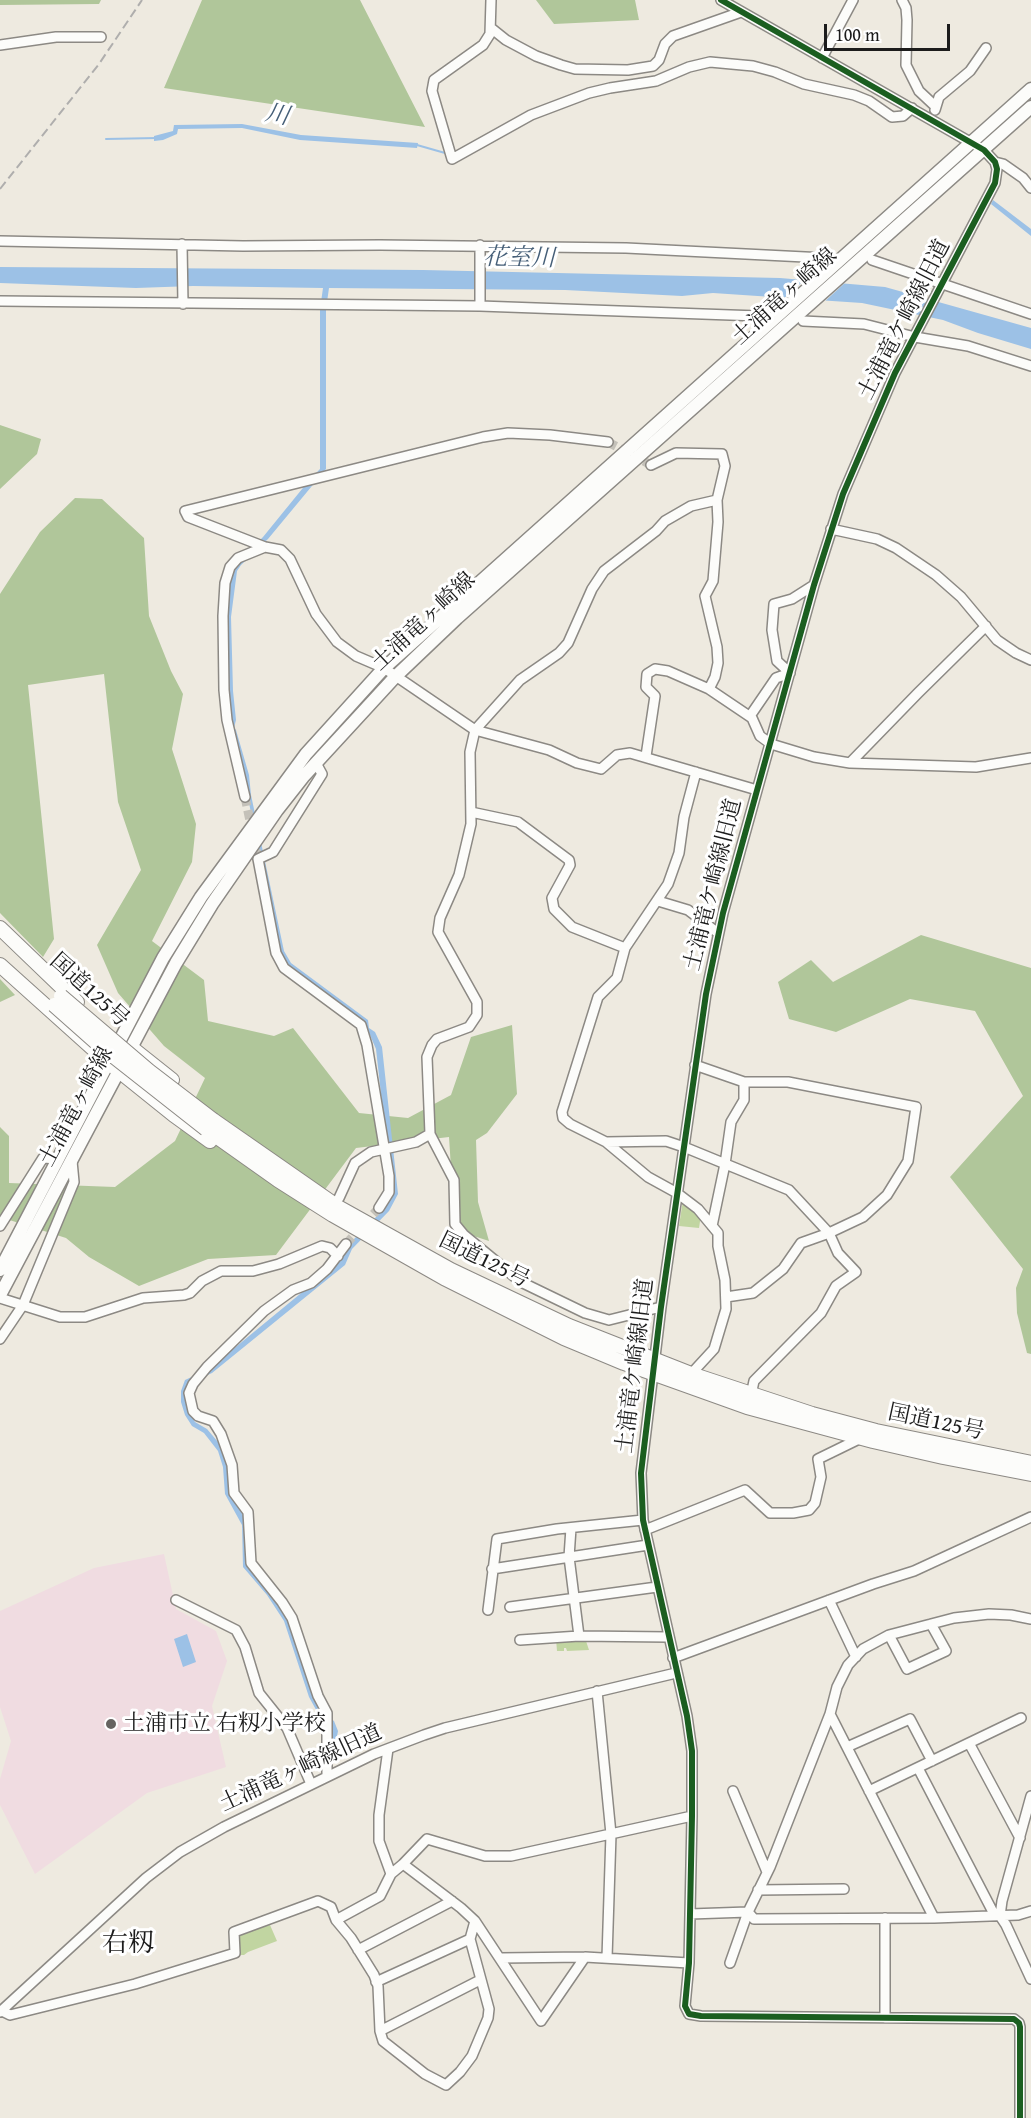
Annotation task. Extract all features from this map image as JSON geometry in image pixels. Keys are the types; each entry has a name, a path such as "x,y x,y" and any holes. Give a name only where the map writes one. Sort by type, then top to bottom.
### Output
{"highway":[{"path":"0,928 66,992 180,1087 264,1149 339,1198 401,1249"},
{"name":"国道125号","path":"0,938 58,1000"},
{"name":"国道125号","path":"0,953 141,1065 209,1124 401,1249 451,1270 653,1367 747,1407 861,1438 1031,1474"},
{"path":"0,965 108,1062 174,1115 293,1199 333,1223 401,1249"},
{"name":"国道125号","path":"653,1367 691,1374 751,1395 876,1431 1031,1463"}],"main road":[{"name":"土浦竜ヶ崎線","path":"0,1270 163,958 201,897 306,754 384,668 782,313 828,264 1031,89"},
{"name":"土浦竜ヶ崎線","path":"0,1297 176,963 212,904 277,810 316,763 395,677 458,618 800,318 846,271 1031,107"}],"street":[{"path":"491,0 490,34 483,45 434,80 432,91 452,159 514,123 589,93 656,81 689,67 710,62 753,66 804,84 854,94 892,117 903,116 912,108"},
{"path":"720,0 732,3 741,12 935,120 984,150 994,162 1003,164 1023,178 1031,188"},
{"path":"822,58 853,0"},
{"path":"902,0 906,8 907,20 906,65 919,91 935,106"},
{"path":"491,28 506,40 528,52 561,66 575,69 628,70 653,66 659,60 665,44 673,36 741,12"},
{"path":"0,45 56,37 101,37"},
{"path":"935,120 935,106 939,97 970,71 986,48"},
{"name":"土浦竜ケ崎線旧道","path":"885,2018 693,2016 689,2014 685,2006 689,1963 693,1816 692,1750 687,1716 643,1520 641,1473 694,1065 718,933 814,585 843,494 895,373 995,183 997,169 994,162"},
{"path":"0,241 626,248 828,264"},
{"path":"182,244 183,304"},
{"path":"480,245 480,306"},
{"path":"872,260 940,287 1031,314"},
{"path":"0,301 480,306 758,316"},
{"path":"800,318 864,324 968,346 1031,366"},
{"path":"608,442 508,433 483,437 185,511 188,517 265,548 281,550 290,559 316,614 337,642 356,656 384,668 475,730 549,750 577,764 602,770 617,755 630,753 757,790"},
{"path":"651,465 676,453 722,454 724,466 717,500 718,522 712,581 705,596 717,655 715,677 709,689"},
{"path":"661,1307 609,1320 585,1313 521,1282 464,1235 455,1224 454,1180 430,1134 427,1056 437,1039 469,1028 477,1016 477,1002 438,932 440,918 459,875 471,824 470,752 475,730 520,680 559,653 568,643 592,589 604,571 656,531 665,520 691,506 717,500"},
{"path":"831,529 877,539 896,548 961,597 997,640 1031,660"},
{"path":"245,797 227,720 224,690 225,583 230,567 238,558 265,548"},
{"path":"750,716 776,678 790,673 777,661 772,630 774,604 792,599 814,585"},
{"path":"850,763 986,626"},
{"path":"646,756 655,696 646,687 647,674 655,669 668,671 709,689 750,716 760,736 771,744 814,757 850,763 976,768 1031,758"},
{"path":"316,763 322,774 273,852 258,859 276,953 284,968 361,1025 367,1045 389,1192 379,1208"},
{"path":"691,1374 714,1349 726,1309 725,1280 718,1246 718,1233 698,1209 677,1193 648,1177 606,1142 570,1124 563,1118 562,1112 598,997 617,978 626,948 668,884 679,853 684,817 696,772"},
{"path":"471,812 518,822 569,860 570,865 552,898 554,909 572,927 626,948"},
{"path":"658,901 688,910 718,933"},
{"path":"694,1065 744,1082 788,1082 916,1107 908,1161 887,1195 863,1217 801,1244 783,1269 753,1293 726,1297"},
{"path":"712,1226 731,1122 744,1100 744,1082"},
{"path":"339,1198 356,1163 371,1152 416,1142 430,1134"},
{"path":"606,1142 666,1141 789,1190 829,1233 838,1253 856,1272 836,1286 821,1313 754,1381 751,1395"},
{"path":"0,1226 43,1158 57,1159"},
{"path":"0,1339 74,1182 72,1161"},
{"path":"327,1776 327,1713 318,1696 292,1618 251,1563 248,1512 234,1493 232,1466 221,1434 213,1421 193,1412 189,1393 193,1384 207,1367 264,1311 294,1290 311,1283 338,1256 346,1244"},
{"path":"0,1297 60,1317 85,1317 143,1298 184,1295 190,1293 202,1281 221,1271 253,1271 279,1264 322,1246 330,1248 338,1256"},
{"path":"645,1530 745,1490 770,1513 793,1514 809,1510 815,1503 821,1477 818,1459 861,1438"},
{"path":"673,1658 914,1571 1031,1517"},
{"path":"488,1610 496,1539 643,1520"},
{"path":"571,1528 570,1557 579,1636"},
{"path":"492,1569 648,1545"},
{"path":"510,1607 657,1587"},
{"path":"176,1600 236,1630 245,1647 259,1693 287,1728 311,1784"},
{"path":"829,1600 856,1657"},
{"path":"730,1963 748,1912 767,1872 830,1714 837,1687 848,1665 867,1645 889,1635 954,1618 989,1614 1031,1619"},
{"path":"889,1635 907,1669 946,1651 932,1624"},
{"path":"520,1640 579,1636 668,1636"},
{"name":"土浦竜ヶ崎線旧道","path":"1,2012 146,1878 180,1852 224,1827 327,1776 388,1749 445,1728 676,1672"},
{"path":"597,1691 611,1834 607,1958"},
{"path":"830,1714 934,1917"},
{"path":"869,1791 1021,1718"},
{"path":"847,1747 910,1719 932,1761"},
{"path":"969,1743 1020,1838"},
{"path":"388,1749 379,1815 380,1841 391,1874"},
{"path":"918,1768 997,1916 1006,1925 1031,1979"},
{"path":"732,1791 767,1872"},
{"path":"997,1916 1031,1796"},
{"path":"336,1920 380,1896 391,1874 427,1839 485,1856 499,1857 533,1852 693,1816"},
{"path":"402,1864 475,1921 542,2021 585,1956"},
{"path":"758,1890 844,1889"},
{"path":"1,2012 10,2015 135,1984 236,1953 234,1932 318,1901 331,1907 336,1920 358,1950 376,1982 380,2031 383,2041 425,2074 446,2085 472,2056 485,2030 489,2009 470,1939 475,1921"},
{"path":"358,1950 452,1901"},
{"path":"690,1914 748,1912 754,1918 885,1918 1018,1915 1031,1911"},
{"path":"885,1918 885,2018 1014,2019 1020,2027 1020,2118"},
{"path":"376,1982 470,1939"},
{"path":"501,1958 585,1956 689,1963"},
{"path":"380,2031 480,1980"},
{"path":"1020,2058 1031,2057"}],"shaded area":[{"name":"土浦市立 右籾小学校","path":"164,1554 176,1609 216,1631 227,1661 212,1706 226,1767 147,1793 35,1874 0,1805 0,1779 11,1741 0,1707 0,1611 94,1568"}],"green space":[{"path":"0,0 101,0 99,4 0,5"},
{"path":"202,0 360,0 425,127 164,88"},
{"path":"536,0 635,0 639,20 554,24"},
{"path":"0,425 41,439 37,454 0,489"},
{"path":"75,498 102,499 144,538 149,616 171,671 183,694 172,749 196,824 192,862 152,941 204,980 208,1021 274,1036 293,1028 359,1113 408,1118 451,1095 471,1037 512,1025 517,1094 487,1133 476,1140 478,1202 489,1241 455,1230 449,1137 356,1148 276,1255 208,1259 139,1286 89,1257 66,1238 0,1217 0,1127 9,1136 9,1183 115,1187 175,1141 205,1078 164,1046 118,993 97,945 141,870 118,802 104,674 28,685 54,939 43,957 0,913 0,594 40,532"},
{"path":"921,935 1031,968 1031,1354 1027,1353 1017,1313 1016,1288 1023,1269 950,1177 1023,1096 975,1011 910,999 836,1032 789,1019 778,982 811,960 833,982"},
{"path":"0,979 15,995 0,1002"},
{"path":"683,1200 701,1215 699,1228 679,1226"},
{"path":"556,1639 586,1641 589,1650 567,1651 564,1648 564,1651 557,1651"},
{"path":"270,1925 277,1941 244,1955 238,1955 237,1933"}],"water":[{"path":"242,124 301,135 418,143 417,148 300,140 242,128 178,129 177,134 154,141 154,136 173,131 174,125"},
{"path":"993,200 1031,229 1031,236 991,204"},
{"path":"0,267 423,270 780,278 885,287 1031,328 1031,349 943,320 862,303 713,293 682,296 565,290 329,288 326,309 326,469 268,539 237,571 231,617 236,720 234,728 249,775 251,795 284,951 291,963 368,1020 369,1028 375,1032 382,1047 398,1194 389,1211 352,1249 345,1265 212,1373 190,1383 190,1413 195,1422 207,1429 224,1449 229,1466 231,1493 247,1523 248,1564 289,1619 325,1714 334,1721 338,1731 335,1747 329,1746 332,1731 329,1723 320,1717 309,1697 284,1621 267,1595 243,1567 242,1525 225,1494 223,1467 218,1451 204,1433 192,1426 181,1402 181,1391 185,1380 209,1369 340,1261 348,1245 385,1208 392,1193 376,1049 370,1035 286,967 278,952 244,777 232,733 227,690 226,617 228,584 232,569 263,537 320,469 320,309 323,288 193,286 136,288 0,283"},
{"path":"187,1634 196,1662 183,1667 174,1639"}],"pier":[{"path":"808,277 847,281 823,303 782,300"}],"waterway":[{"name":"川","path":"106,139 157,138"},
{"name":"川","path":"417,145 445,153"}],"tunnel":[{"path":"608,442 651,465"},
{"path":"245,797 258,859"},
{"path":"346,1244 379,1208"}],"railway":[{"path":"0,189 99,64 142,0"}],"cycle path":[{"path":"721,0 984,150 995,162 997,169 995,183 895,373 843,494 814,585 723,913 706,994 661,1307 641,1473 643,1520 687,1716 692,1751 689,1963 685,2006 689,2014 701,2016 1014,2019 1020,2027 1020,2118"}],"place":[{"name":"土浦市立 右籾小学校","path":"111,1724"}],"district":[{"name":"右籾","path":"128,1944"}],"water label":[{"name":"花室川","path":"519,259"}]}
